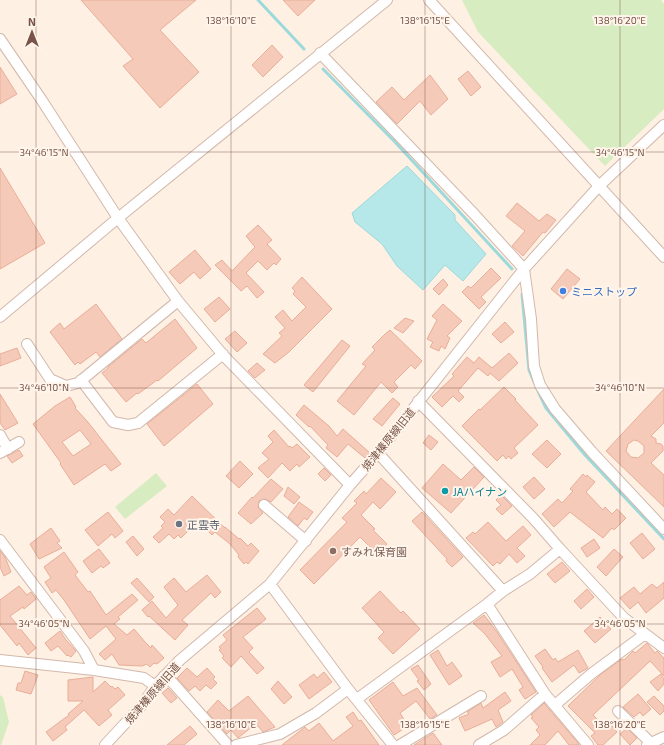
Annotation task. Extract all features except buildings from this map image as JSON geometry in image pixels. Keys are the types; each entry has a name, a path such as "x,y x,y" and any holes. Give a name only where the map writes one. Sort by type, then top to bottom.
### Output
{"street":[{"path":"0,317 118,218 387,0"},
{"path":"429,0 664,257"},
{"path":"0,39 41,98 118,218 178,301 223,354 350,485"},
{"path":"320,53 475,215 524,269 531,319 534,366 540,385 555,409 573,431 664,529"},
{"name":"焼津榛原線旧道","path":"109,744 143,704 155,686 180,660 270,584 350,485 378,453 524,269 599,186 664,125"},
{"path":"27,344 50,379 66,386 78,383 178,301"},
{"path":"81,380 113,422 128,425 138,423 223,354"},
{"path":"418,401 533,518 624,618 664,648"},
{"path":"0,435 4,451 19,442"},
{"path":"378,453 503,591"},
{"path":"264,505 306,541"},
{"path":"0,540 84,651 94,670"},
{"path":"357,700 503,591 530,574 560,549"},
{"path":"270,584 348,689 393,745"},
{"path":"487,604 545,694 588,745"},
{"path":"555,705 591,674 645,634"},
{"path":"0,660 94,670 144,678 155,686"},
{"path":"164,676 173,683 228,745"},
{"path":"236,745 280,734 316,713 348,689"},
{"path":"479,745 504,730 545,694"},
{"path":"400,745 481,696"},
{"path":"618,711 649,744 664,737"}],"green space":[{"path":"462,0 661,0 664,4 664,109 605,166 478,32"},
{"path":"156,473 167,486 125,519 115,507"},
{"path":"0,695 3,697 9,722 1,745 0,745"}],"water":[{"path":"407,166 455,215 455,220 486,254 463,281 445,265 423,290 397,266 382,244 355,222 352,213"}],"waterway":[{"path":"258,0 304,49"},
{"path":"323,69 395,142 512,269"},
{"path":"522,294 529,370 534,382"},
{"path":"538,391 546,408 585,455 664,539"}],"place":[{"name":"ミニストップ","path":"563,291"},
{"name":"JAハイナン","path":"445,491"},
{"name":"正雲寺","path":"179,524"},
{"name":"すみれ保育園","path":"333,551"}]}
